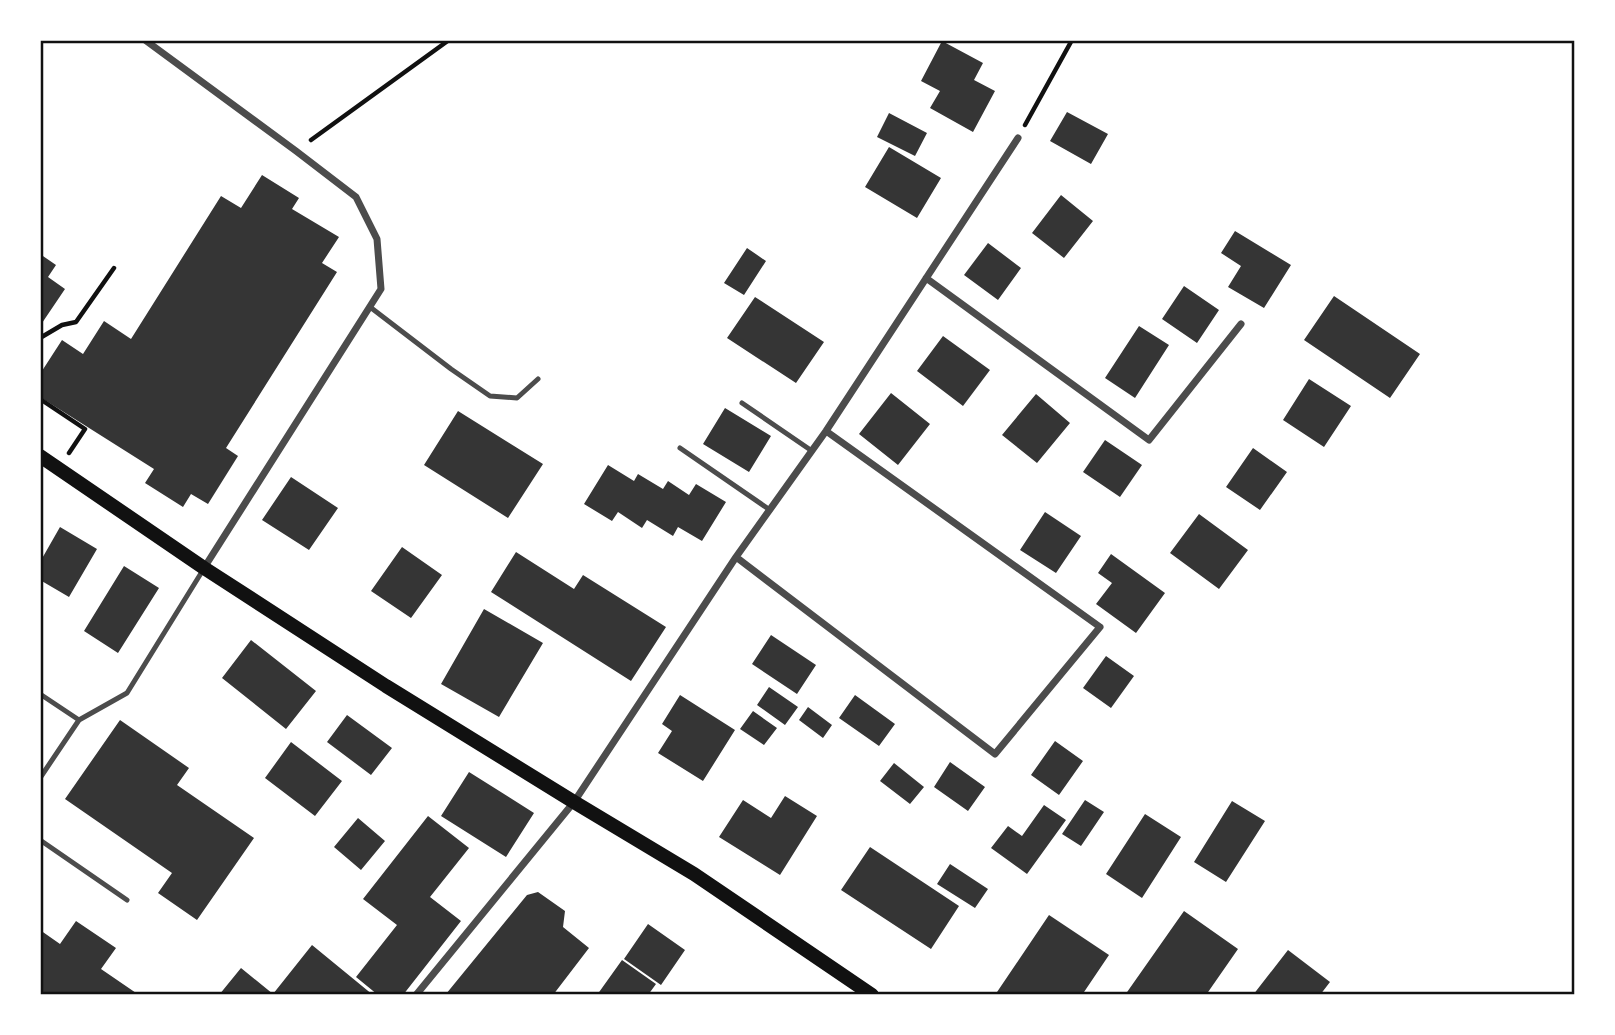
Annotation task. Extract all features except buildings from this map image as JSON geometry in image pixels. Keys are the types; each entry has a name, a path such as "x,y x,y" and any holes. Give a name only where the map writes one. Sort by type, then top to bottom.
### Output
{"main road":[{"path":"40,456 204,568 386,686 694,874 872,995"}],"street":[{"path":"145,40 356,197 377,239 381,289 204,568"},
{"path":"416,995 574,802 736,557 827,430 1018,138"},
{"path":"926,278 1149,440 1241,324"},
{"path":"736,557 995,754 1100,627 827,430"}],"lane":[{"path":"370,307 490,396 517,398 538,379"},
{"path":"742,403 812,452"},
{"path":"680,448 770,510"},
{"path":"40,778 79,720 127,693 204,568"},
{"path":"40,694 79,720"},
{"path":"40,839 127,900"}],"path":[{"path":"296,151 449,40"},
{"path":"1018,138 1072,40"},
{"path":"40,338 62,325 76,322 114,268"},
{"path":"40,399 85,429 59,470"}]}
